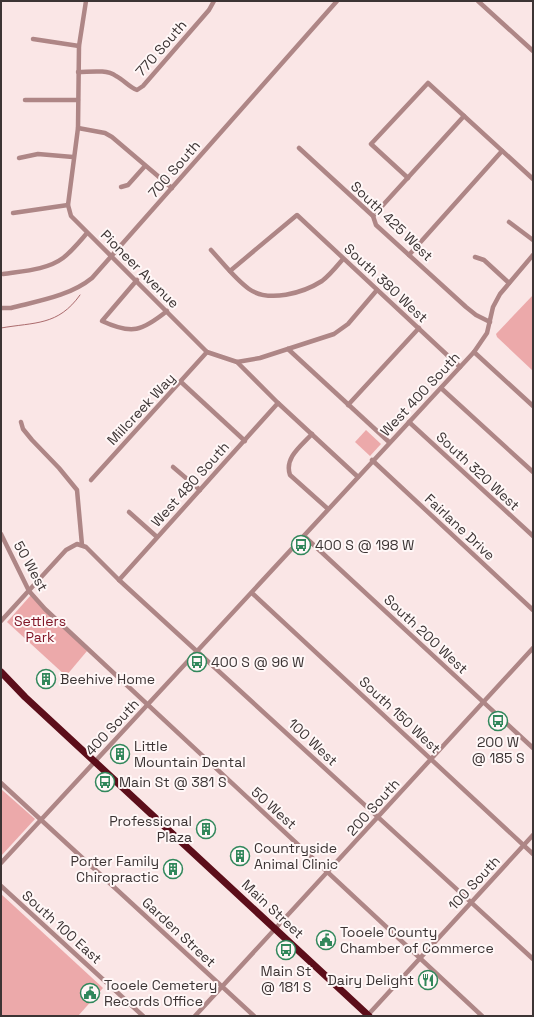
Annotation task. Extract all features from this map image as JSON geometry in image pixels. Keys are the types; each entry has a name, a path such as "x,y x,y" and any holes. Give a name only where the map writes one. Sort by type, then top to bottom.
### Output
{"highway":[{"name":"Main Street","path":"1,672 95,762 368,1016"}],"street":[{"path":"13,214 68,205 78,128 79,46 86,1"},
{"name":"770 South","path":"78,72 108,72 116,75 132,88 138,90 144,86 209,10 214,1"},
{"name":"700 South","path":"1,308 11,308 68,292 82,286 92,278 337,1"},
{"path":"478,1 533,50"},
{"path":"33,39 79,46"},
{"path":"408,178 371,144 428,83 533,179"},
{"path":"25,100 78,100"},
{"path":"373,216 464,116"},
{"path":"78,128 105,133 172,188"},
{"name":"South 425 West","path":"299,148 373,216 376,225 466,307 476,315 490,322"},
{"path":"409,255 502,151"},
{"path":"19,158 38,154 74,157"},
{"path":"122,187 128,185 145,166"},
{"name":"Pioneer Avenue","path":"68,205 71,216 208,352 237,362 278,403 358,476"},
{"name":"South 380 West","path":"230,271 297,215 460,367"},
{"path":"509,222 533,240"},
{"path":"3,274 28,271 54,264 64,258 88,233"},
{"path":"211,250 249,289 262,296 277,296 303,289 322,280 344,259"},
{"name":"West 400 South","path":"304,536 372,460 474,352 487,333 493,307 500,294 533,255"},
{"path":"475,257 484,260 509,282"},
{"path":"137,280 102,321 123,330 137,329 152,323 167,311"},
{"path":"237,362 260,358 334,334 348,324 378,290"},
{"path":"348,405 419,328"},
{"path":"288,349 389,442"},
{"name":"Millcreek Way","path":"91,480 208,352"},
{"path":"474,352 533,406"},
{"path":"181,382 245,441"},
{"path":"441,388 533,472"},
{"name":"West 480 South","path":"119,580 278,403"},
{"path":"1,621 66,550 79,545 77,490 60,468 32,440 23,429 21,422"},
{"name":"South 320 West","path":"409,422 533,536"},
{"path":"312,434 289,460 288,469 290,475 328,509"},
{"name":"Fairlane Drive","path":"372,460 533,610"},
{"path":"173,467 200,490"},
{"path":"129,512 157,537"},
{"name":"50 West","path":"1,534 29,591 45,609 482,1016"},
{"name":"400 South","path":"1,864 304,536"},
{"name":"South 200 West","path":"304,536 532,745"},
{"name":"100 West","path":"79,545 86,547 119,580 198,651 470,903 533,959"},
{"name":"South 150 West","path":"252,593 533,854"},
{"name":"200 South","path":"195,1016 379,818 533,648"},
{"name":"Garden Street","path":"1,783 254,1016"},
{"name":"100 South","path":"368,1016 533,835"},
{"name":"South 100 East","path":"1,886 143,1016"}],"green space":[{"path":"533,295 533,371 497,337 496,334"},
{"path":"366,430 381,444 370,456 355,442"},
{"name":"Settlers Park","path":"31,595 87,651 66,676 7,622"},
{"path":"1,789 35,819 1,856"},
{"path":"1,894 103,988 78,1016 1,1016"}],"waterway":[{"path":"1,328 45,321 63,312 72,305 80,295"}],"place":[{"name":"400 S @ 198 W","path":"301,545"},
{"name":"400 S @ 96 W","path":"197,662"},
{"name":"Beehive Home","path":"46,679"},
{"name":"200 W @ 185 S","path":"498,721"},
{"name":"Little Mountain Dental","path":"120,754"},
{"name":"Main St @ 381 S","path":"105,782"},
{"name":"Professional Plaza","path":"206,829"},
{"name":"Countryside Animal Clinic","path":"240,856"},
{"name":"Porter Family Chiropractic","path":"173,869"},
{"name":"Tooele County Chamber of Commerce","path":"326,940"},
{"name":"Main St @ 181 S","path":"286,950"},
{"name":"Dairy Delight","path":"428,980"},
{"name":"Tooele Cemetery Records Office","path":"90,993"}]}
